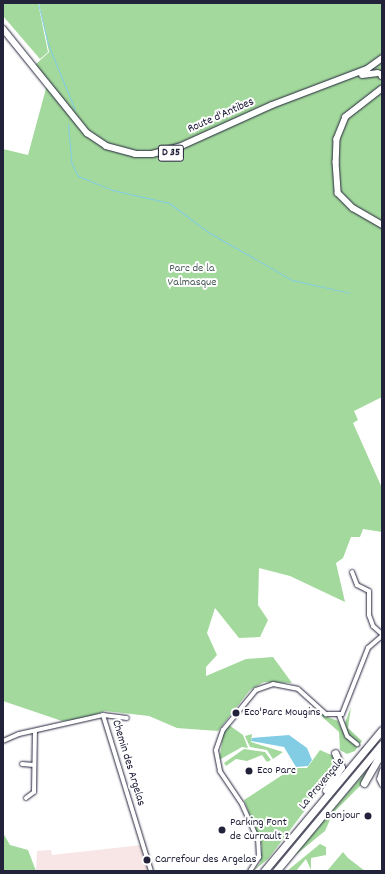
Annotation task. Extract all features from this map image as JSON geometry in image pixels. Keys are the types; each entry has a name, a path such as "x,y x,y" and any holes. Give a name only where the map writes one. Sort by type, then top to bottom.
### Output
{"highway":[{"name":"La Provençale","path":"264,871 382,730"},
{"name":"La Provençale","path":"276,871 382,744"},
{"path":"270,864 360,745"},
{"path":"364,783 382,752"},
{"path":"336,753 341,762 336,778"}],"main road":[{"name":"Route d'Antibes","path":"3,29 87,133 106,146 135,154 157,154 179,147 376,63 382,58"},
{"name":"Route d'Antibes","path":"3,33 82,132 116,153 143,158 171,153 278,105 365,74 381,74"},
{"path":"376,63 381,74"},
{"path":"382,89 356,107 339,130 336,177 338,193 344,201 382,225"}],"street":[{"path":"250,871 259,857 258,840 242,804 220,771 216,750 222,730 256,690 273,684 298,689 326,714 339,715 346,709 368,648 382,635 372,626 369,615 369,591 357,585 352,572"},
{"path":"103,715 127,718"},
{"name":"Chemin des Argelas","path":"3,741 103,715 151,871"},
{"path":"339,715 347,736 360,745"},
{"path":"26,798 34,792 35,732"},
{"path":"22,764 34,765"},
{"path":"382,770 379,779 382,784"}],"shaded area":[{"path":"142,845 151,871 36,871 37,851 51,850 52,855"}],"green space":[{"path":"3,3 38,3 48,52 40,59 3,16"},
{"name":"Parc de la Valmasque","path":"39,3 382,3 382,397 354,411 358,420 353,423 382,488 382,532 363,529 360,537 351,537 343,558 336,563 345,602 290,576 259,568 258,605 268,620 260,637 239,638 215,608 207,633 217,655 206,667 206,676 246,659 273,657 292,683 264,682 250,690 218,731 177,728 149,716 105,711 79,720 62,721 3,701 3,149 28,155 48,81 35,65 49,52"},
{"path":"351,707 348,728 362,741 355,751 347,754 340,750 339,732 318,713 338,721 346,738 356,746 358,742 348,734 345,723"},
{"path":"229,725 243,735 248,748 242,747 219,760 224,730"},
{"path":"252,734 251,742 283,752 273,759 267,750 250,747 245,736"},
{"path":"244,749 265,752 271,760 267,762 262,755 247,761 236,759 226,766 224,763"},
{"path":"320,750 338,758 337,768 268,859 253,871 260,863 262,846 244,800 293,768 307,768"},
{"path":"367,770 362,784 333,813 325,831 293,857"},
{"path":"3,833 10,845 28,850 36,871 3,871"},
{"path":"320,844 326,847 326,855 311,858 311,870 306,859 296,871 287,871"},
{"path":"343,852 348,858 365,871 327,871"}],"water":[{"path":"289,735 307,748 312,760 308,766 296,767 284,747 251,741 252,738"}],"waterway":[{"path":"38,3 48,44 75,110"},
{"path":"68,124 71,162 78,176 112,190 169,203 208,232 292,280 350,293"}],"tunnel":[{"path":"357,744 373,756"}],"place":[{"name":"Eco'Parc Mougins","path":"236,713"},
{"name":"Eco Parc","path":"249,771"},
{"name":"Bonjour","path":"368,816"},
{"name":"Parking Font de Currault 2","path":"222,830"},
{"name":"Carrefour des Argelas","path":"147,860"}]}
